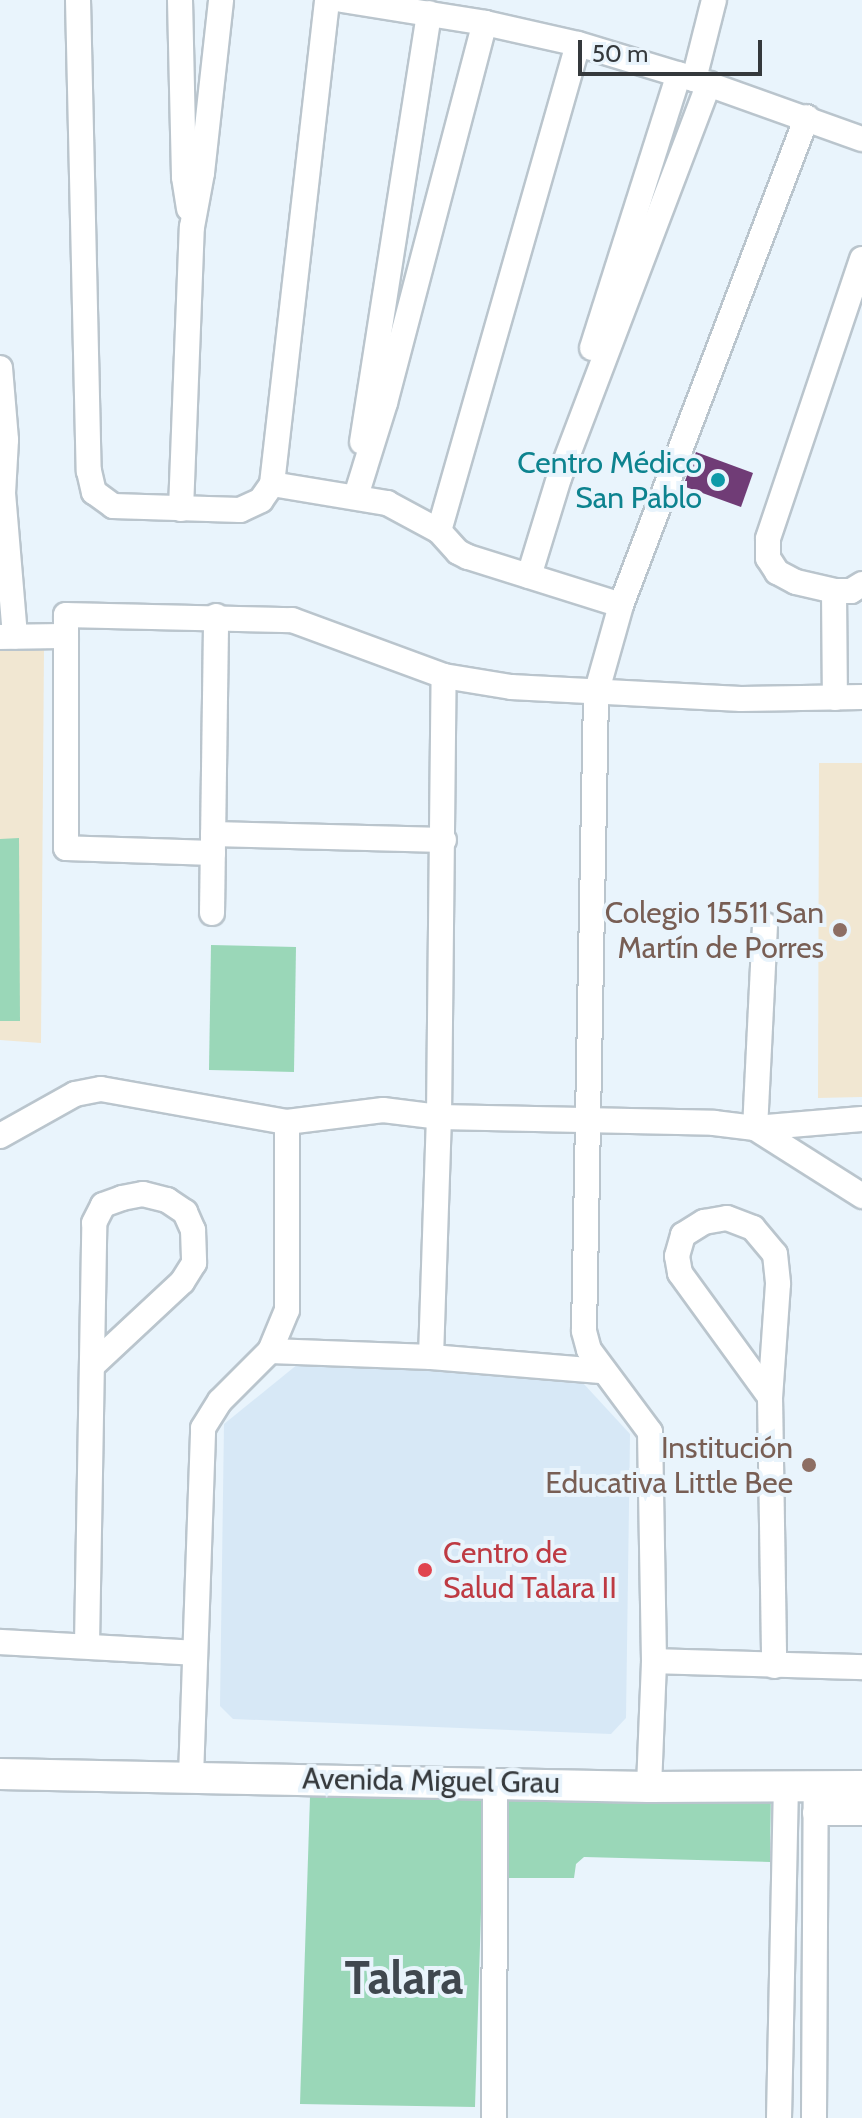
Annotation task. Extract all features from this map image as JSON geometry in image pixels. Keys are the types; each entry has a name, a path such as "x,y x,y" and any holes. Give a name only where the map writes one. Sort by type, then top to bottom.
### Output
{"main road":[{"name":"Avenida Miguel Grau","path":"0,1774 495,1781 649,1787 786,1786 816,1799 862,1786"}],"street":[{"path":"78,0 89,471 94,492 113,506 240,510 261,500 272,484 327,0"},
{"path":"180,0 184,177 192,227"},
{"path":"181,509 192,227 202,173 221,0"},
{"path":"342,0 485,23 578,44 694,79 862,139"},
{"path":"529,576 559,478 583,373 694,79 714,0"},
{"path":"356,496 366,405 429,13"},
{"path":"356,496 385,403 485,23"},
{"path":"439,531 578,44"},
{"path":"649,1787 654,1661 650,1432 589,1350 584,1331 596,694 621,605 807,117"},
{"path":"862,259 768,539 768,558 777,572 796,582 834,591 851,591 862,584"},
{"path":"0,368 6,440 1,488 7,637 66,636"},
{"path":"272,484 356,496 410,513 439,531 468,557 621,605"},
{"path":"834,591 835,698"},
{"path":"444,840 66,848 66,615 292,620 444,676 511,687 596,694 862,697"},
{"path":"212,913 216,616"},
{"path":"431,1357 439,1117 444,676"},
{"path":"755,1128 765,925"},
{"path":"0,1136 75,1094 101,1089 287,1122 383,1110 439,1117 589,1119 755,1128 862,1119"},
{"path":"191,1777 203,1428 220,1401 270,1351 287,1310 287,1122"},
{"path":"755,1128 862,1196"},
{"path":"87,1645 94,1223 103,1205 122,1198 143,1194 167,1200 185,1212 193,1230 194,1263 182,1282 92,1366"},
{"path":"770,1397 680,1273 677,1256 683,1235 704,1222 727,1218 753,1228 775,1254 778,1284 770,1397 774,1666"},
{"path":"270,1351 431,1357 603,1371"},
{"path":"0,1642 195,1653"},
{"path":"654,1661 862,1667"},
{"path":"494,2118 495,1781"},
{"path":"779,2118 786,1786"},
{"path":"814,2118 816,1799 862,1813"}],"shaded area":[{"path":"0,647 44,648 41,1043 0,1040"},
{"name":"Colegio 15511 San Martín de Porres","path":"819,763 862,763 862,1097 818,1098"},
{"name":"Centro de Salud Talara II","path":"298,1364 571,1370 630,1434 626,1718 611,1734 233,1719 220,1706 224,1424"}],"green space":[{"path":"19,838 20,1021 0,1021 0,839"},
{"path":"211,945 296,947 294,1072 209,1070"},
{"path":"311,1766 485,1782 475,2107 300,2104"},
{"path":"771,1787 770,1862 584,1857 576,1864 574,1878 504,1878 506,1803 513,1790"}],"building":[{"name":"Centro Médico San Pablo","path":"696,452 753,473 741,507 683,486"}],"place":[{"name":"Centro Médico San Pablo","path":"718,480"},
{"name":"Colegio 15511 San Martín de Porres","path":"840,930"},
{"name":"Institución Educativa Little Bee","path":"809,1465"},
{"name":"Centro de Salud Talara II","path":"425,1570"}],"district":[{"name":"Talara","path":"404,1978"}]}
